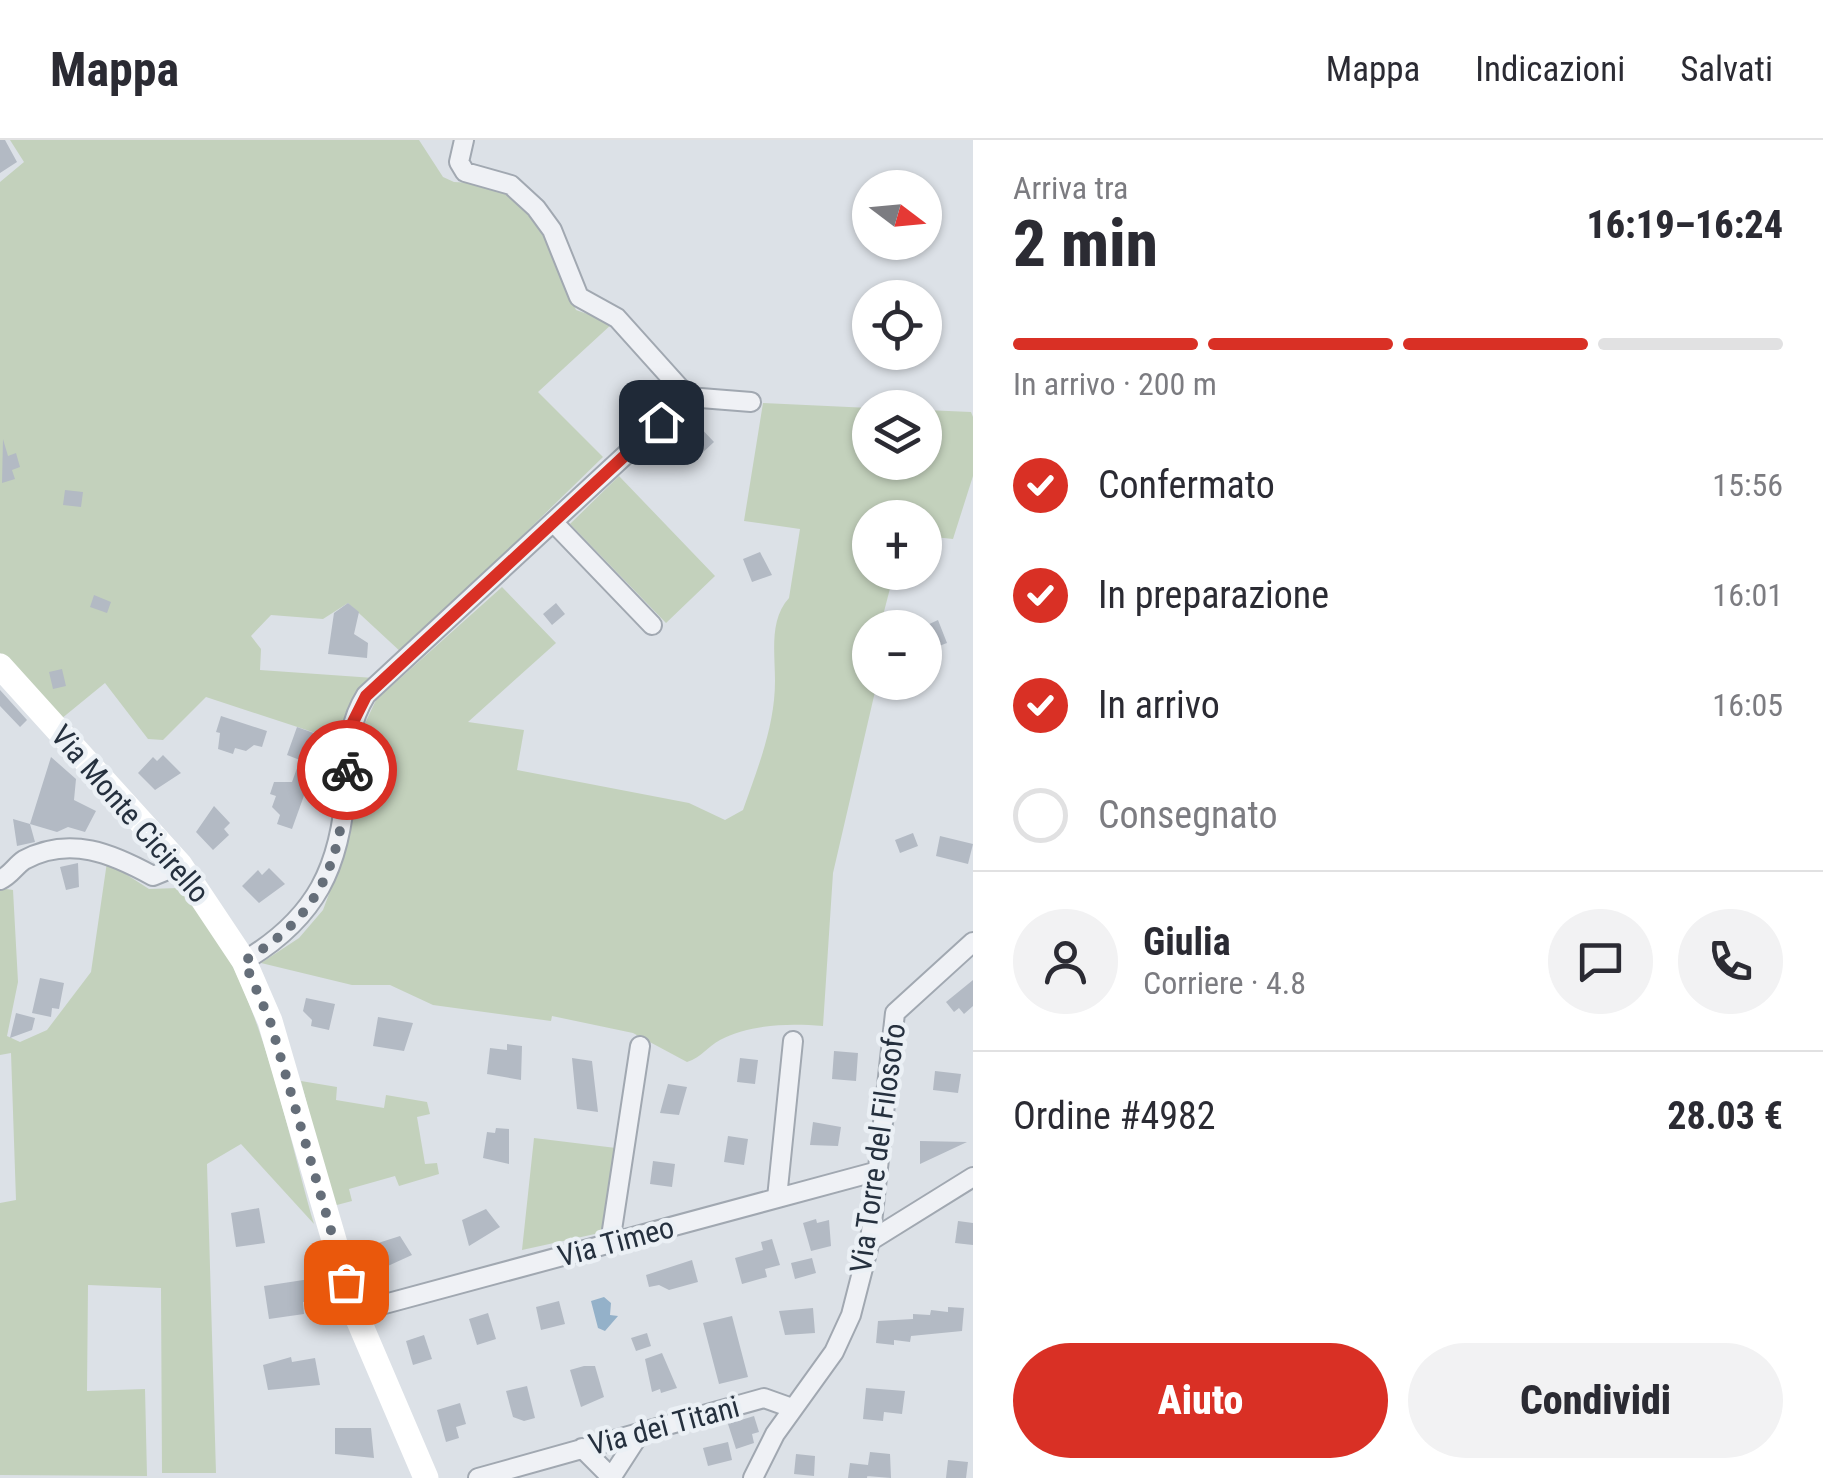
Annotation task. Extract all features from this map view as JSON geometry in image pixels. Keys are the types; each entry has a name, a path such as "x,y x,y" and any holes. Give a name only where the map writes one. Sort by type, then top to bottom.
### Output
{"street":[{"path":"464,140 459,162 466,172 511,185 536,208 552,230 579,297 617,318 688,397 750,402"},
{"path":"244,961 274,943 318,898 338,847 350,728 366,696 688,397"},
{"path":"555,524 652,625"},
{"name":"Via Monte Cicirello","path":"0,666 180,865 244,961 270,1021 354,1312 426,1478"},
{"path":"0,880 23,861 86,847 110,853 153,876 180,865"},
{"name":"Via Torre del Filosofo","path":"753,1478 792,1408 834,1352 851,1315 870,1241 895,1013 973,942"},
{"path":"776,1198 793,1042"},
{"path":"610,1243 640,1046"},
{"name":"Via Timeo","path":"354,1312 878,1171"},
{"path":"870,1241 973,1177"},
{"name":"Via dei Titani","path":"478,1478 764,1398 792,1408"},
{"path":"582,1448 611,1477 640,1433"}],"green space":[{"path":"10,140 419,140 443,177 454,182 494,184 532,210 576,310 613,323 538,392 603,457 402,653 348,603 323,619 271,615 251,636 261,649 260,670 374,678 352,701 337,740 206,697 163,740 148,739 105,683 61,719 0,653 0,182 24,162"},
{"path":"763,403 852,407 852,480 942,480 942,411 971,412 973,476 953,539 942,538 942,500 852,500 852,590 890,590 884,610 852,610 852,700 873,700 833,873 823,1026 784,1025 744,1031 720,1040 687,1062 633,1033 552,1016 551,1021 433,1005 390,985 352,985 261,963 299,938 323,910 348,843 361,732 376,700 502,587 556,643 468,722 524,730 517,770 689,803 725,820 743,810 772,714 776,627 789,598 800,529 744,521"},
{"path":"619,476 715,576 666,623 570,524"},
{"path":"107,862 149,889 178,888 205,918 228,956 264,1045 314,1224 241,1144 207,1164 216,1473 162,1473 161,1288 88,1285 87,1391 145,1389 147,1476 0,1475 0,1203 16,1200 11,1053 0,1055 0,888 13,890 18,982 7,1036 20,1042 47,1030 91,972"},
{"path":"301,1081 337,1087 336,1100 384,1108 386,1095 427,1102 430,1114 417,1117 425,1164 437,1163 439,1174 399,1186 395,1176 349,1189 352,1201 333,1206"},
{"path":"534,1138 616,1148 604,1232 522,1250"}],"water":[{"path":"604,1297 611,1303 610,1315 618,1316 605,1331 598,1328 591,1301"}],"building":[{"path":"0,140 5,140 17,162 0,173"},
{"path":"696,423 714,442 700,455 682,436"},
{"path":"3,439 8,456 16,453 20,467 12,470 15,479 2,483"},
{"path":"65,490 83,492 81,507 63,505"},
{"path":"760,552 772,575 752,582 743,559"},
{"path":"94,595 111,602 107,613 90,607"},
{"path":"348,603 359,612 354,634 368,643 367,658 328,654 334,613"},
{"path":"556,603 565,614 552,625 543,614"},
{"path":"62,669 66,686 53,689 49,672"},
{"path":"0,690 27,720 20,727 0,706"},
{"path":"221,716 267,731 262,747 254,745 246,751 235,748 233,754 218,749 220,733 216,732"},
{"path":"297,727 325,737 292,829 277,824 280,815 272,807 276,796 270,794 274,782 292,782 300,760 287,755"},
{"path":"163,755 181,773 155,790 138,773 153,757 157,761"},
{"path":"51,757 76,779 74,800 96,811 85,832 68,827 57,832 30,824"},
{"path":"214,806 230,823 224,829 229,835 213,850 196,832"},
{"path":"13,819 30,824 35,842 17,846"},
{"path":"913,833 918,846 900,853 895,840"},
{"path":"940,836 973,844 968,864 936,856"},
{"path":"78,863 79,887 66,890 60,867"},
{"path":"269,868 285,884 259,903 242,886 258,870 262,875"},
{"path":"40,978 64,983 59,1009 52,1008 51,1017 32,1013"},
{"path":"973,980 973,1006 964,1014 959,1008 954,1012 946,1002"},
{"path":"306,998 335,1004 329,1030 311,1026 312,1020 303,1011"},
{"path":"16,1013 35,1018 32,1030 10,1038"},
{"path":"378,1017 413,1023 404,1051 373,1046"},
{"path":"507,1044 522,1046 521,1080 487,1074 490,1048 507,1050"},
{"path":"834,1051 858,1053 856,1081 832,1079"},
{"path":"572,1058 592,1061 598,1112 577,1109"},
{"path":"740,1058 758,1060 755,1084 737,1082"},
{"path":"935,1071 961,1074 958,1093 933,1090"},
{"path":"668,1084 687,1087 679,1115 660,1113"},
{"path":"813,1122 841,1127 838,1146 810,1145"},
{"path":"496,1128 509,1129 509,1164 483,1158 487,1132 495,1133"},
{"path":"728,1136 748,1139 744,1165 724,1162"},
{"path":"920,1141 967,1142 920,1164"},
{"path":"653,1161 675,1164 672,1187 650,1184"},
{"path":"259,1208 265,1243 236,1247 231,1213"},
{"path":"486,1209 500,1227 469,1246 462,1220"},
{"path":"816,1219 817,1223 829,1220 831,1246 811,1251 803,1223"},
{"path":"958,1221 973,1223 973,1245 955,1243"},
{"path":"400,1236 412,1255 379,1270 375,1244"},
{"path":"772,1239 780,1265 765,1269 767,1277 742,1284 735,1258 763,1250 761,1242"},
{"path":"812,1258 816,1273 795,1279 791,1263"},
{"path":"692,1260 698,1282 669,1290 659,1285 649,1287 646,1275"},
{"path":"310,1279 314,1301 303,1302 304,1314 269,1319 264,1286"},
{"path":"559,1301 565,1324 541,1330 536,1307"},
{"path":"948,1307 964,1308 962,1331 911,1336 910,1342 894,1340 894,1345 876,1343 878,1321 913,1319 913,1314 930,1315 931,1310 948,1312"},
{"path":"813,1308 815,1333 785,1335 779,1311"},
{"path":"488,1313 496,1339 477,1345 469,1319"},
{"path":"732,1316 748,1377 719,1384 703,1323"},
{"path":"647,1333 651,1346 636,1351 631,1338"},
{"path":"424,1335 432,1359 413,1365 406,1341"},
{"path":"662,1353 677,1388 652,1392 645,1359"},
{"path":"291,1357 292,1362 315,1358 320,1385 268,1390 263,1365"},
{"path":"595,1366 604,1397 581,1407 570,1370"},
{"path":"527,1386 535,1418 524,1421 513,1417 506,1391"},
{"path":"866,1388 905,1391 902,1414 884,1412 883,1421 863,1419"},
{"path":"460,1403 466,1424 456,1427 459,1438 446,1442 437,1410"},
{"path":"754,1416 759,1432 752,1434 754,1443 736,1449 728,1424"},
{"path":"335,1428 371,1428 374,1458 335,1454"},
{"path":"728,1442 732,1460 708,1466 703,1448"},
{"path":"870,1452 890,1454 891,1478 848,1478 850,1463 868,1465"},
{"path":"796,1454 815,1456 814,1476 794,1474"},
{"path":"948,1460 968,1462 966,1478 946,1478"}],"way so far":[{"path":"346,1282 270,1021 244,961 274,943 318,898 338,847 347,770"}],"route":[{"path":"347,770 350,728 366,696 661,422"}]}
